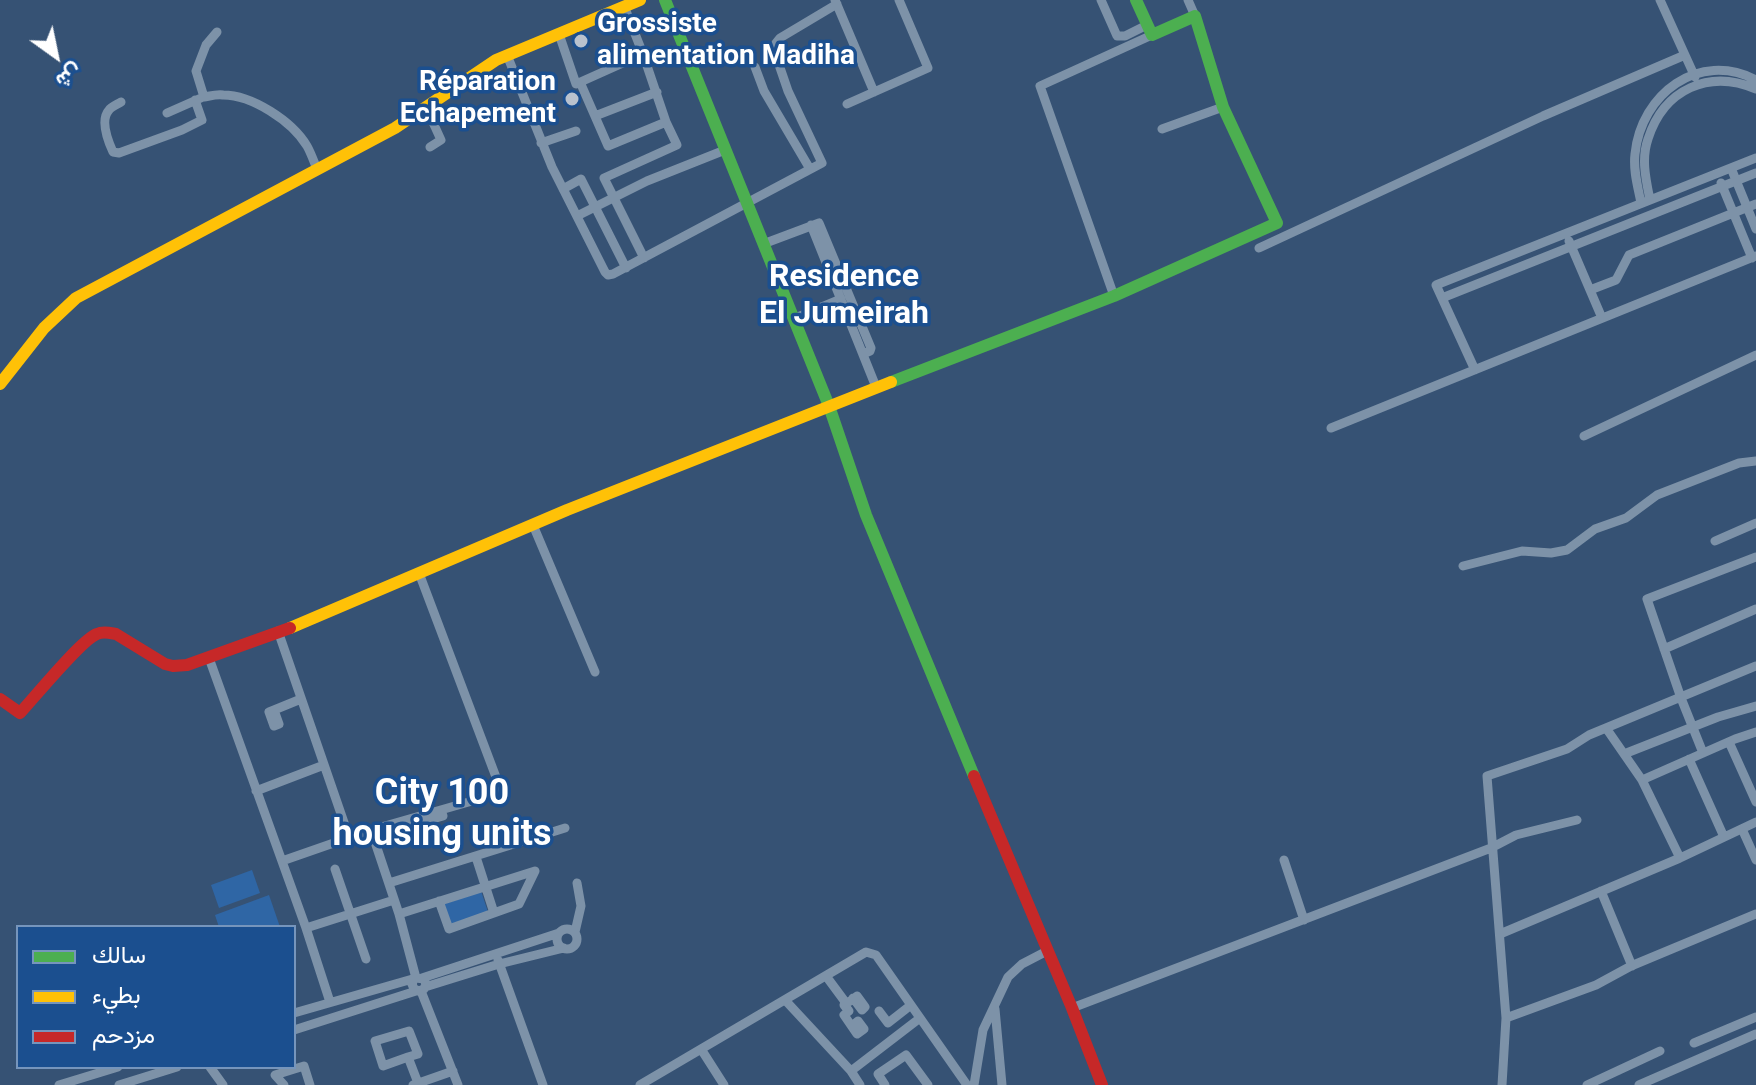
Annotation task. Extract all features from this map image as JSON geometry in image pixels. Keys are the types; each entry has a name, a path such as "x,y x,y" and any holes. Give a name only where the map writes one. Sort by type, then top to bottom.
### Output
{"street":[{"path":"0,373 44,317 71,294 395,128 507,55 640,0"},
{"path":"666,0 829,406 866,515 1102,1085"},
{"path":"847,104 928,68 899,0"},
{"path":"1101,0 1117,36 1195,16"},
{"path":"1136,0 1149,30"},
{"path":"0,699 20,713 95,634 116,634 173,666 209,658 297,625 533,525 876,387 1114,296 1277,223 1223,107 1188,0"},
{"path":"1660,0 1698,84"},
{"path":"507,55 541,143 608,275 822,163 788,91 775,53 780,38 836,2 874,92"},
{"path":"624,6 677,145 604,178 644,258"},
{"path":"1114,296 1040,86 1149,30"},
{"path":"121,102 106,113 108,140 113,152 119,153 202,120 196,71 206,45 217,32"},
{"path":"559,34 576,84 643,54"},
{"path":"1259,248 1543,116 1685,55"},
{"path":"755,67 764,91 810,169"},
{"path":"1646,202 1635,162 1643,124 1661,96 1693,73 1712,69 1756,80"},
{"path":"1646,202 1647,139 1663,110 1677,97 1704,81 1741,83 1756,89"},
{"path":"580,82 608,146 666,122"},
{"path":"595,116 657,92"},
{"path":"167,113 200,99 224,94 256,104 275,113 301,138 316,166"},
{"path":"426,107 441,140 430,147"},
{"path":"1162,129 1223,107"},
{"path":"541,143 576,131"},
{"path":"577,216 647,181 725,150"},
{"path":"1475,370 1436,285 1756,158"},
{"path":"0,384 43,328 76,298 316,166"},
{"path":"1731,168 1752,206 1756,229"},
{"path":"1331,428 1754,257 1717,173"},
{"path":"1442,298 1756,173"},
{"path":"563,189 581,179 626,268"},
{"path":"1590,290 1616,280 1629,255 1752,206"},
{"path":"763,244 819,224 871,348 863,354"},
{"path":"811,225 876,387"},
{"path":"1566,234 1602,318"},
{"path":"793,319 841,299"},
{"path":"1584,436 1756,355"},
{"path":"1463,566 1522,551 1551,553 1567,550 1595,529 1626,518 1657,495 1739,463 1756,461"},
{"path":"1715,541 1756,523"},
{"path":"533,525 595,672"},
{"path":"1703,753 1647,599 1756,557"},
{"path":"282,861 371,830 493,795 495,787 499,785 419,573"},
{"path":"1664,649 1756,609"},
{"path":"278,631 298,700 349,837"},
{"path":"209,658 330,1002"},
{"path":"1502,1085 1506,1018 1487,776 1567,749 1589,735 1756,666"},
{"path":"278,708 280,701 292,697 298,700"},
{"path":"1624,754 1718,717 1756,706"},
{"path":"1606,728 1642,780 1680,858"},
{"path":"1642,780 1756,732"},
{"path":"1729,742 1756,802"},
{"path":"1689,759 1724,837"},
{"path":"256,791 324,765"},
{"path":"1072,1008 1491,848 1516,835 1577,820"},
{"path":"1500,934 1680,858 1756,822"},
{"path":"389,883 565,828"},
{"path":"1742,829 1756,860"},
{"path":"371,830 419,984 458,1085"},
{"path":"476,857 494,913"},
{"path":"1284,860 1304,920"},
{"path":"335,869 366,959"},
{"path":"399,914 439,901 486,887 535,871 519,904 449,929 439,901"},
{"path":"498,959 573,948 577,940 575,932 581,906 577,883"},
{"path":"1601,891 1632,966"},
{"path":"306,928 394,900"},
{"path":"1506,1018 1596,985 1632,966 1756,914"},
{"path":"296,1029 498,959 567,929 575,932"},
{"path":"559,933 558,942 564,948"},
{"path":"974,1085 983,1030 1008,977 1022,964 1047,951"},
{"path":"640,1085 866,952 876,955 967,1085"},
{"path":"498,959 543,1085"},
{"path":"826,976 850,1001 844,1005 849,1011 844,1015 852,1026"},
{"path":"296,1012 330,1002 419,984"},
{"path":"785,1000 851,1071 860,1085"},
{"path":"879,1011 888,1023 911,1005"},
{"path":"995,1006 1002,1085"},
{"path":"1694,1043 1756,1017"},
{"path":"851,1071 920,1018"},
{"path":"409,1031 418,1054 408,1057 383,1066 375,1041 409,1031"},
{"path":"1639,1085 1756,1034"},
{"path":"701,1049 724,1085"},
{"path":"1587,1085 1660,1051"},
{"path":"885,1085 878,1074 906,1055 928,1085"},
{"path":"408,1057 416,1084 453,1071"},
{"path":"296,1068 304,1066 310,1085"},
{"path":"59,1085 111,1069"},
{"path":"119,1085 171,1069"},
{"path":"284,1085 275,1075 294,1069"}],"shaded area":[{"path":"252,870 260,893 219,908 211,885"},
{"path":"481,891 488,912 451,924 444,904"},
{"path":"269,895 279,925 218,925 215,915"}],"traffic: fast":[{"path":"665,0 829,406 866,515 974,776"},
{"path":"891,382 1114,296 1277,223 1223,107 1195,16 1152,35 1136,0"}],"traffic: slow":[{"path":"0,384 44,328 76,298 395,128 496,60 640,0"},
{"path":"290,628 567,510 891,382"}],"traffic: jam":[{"path":"0,699 20,713 70,657 99,633 116,634 173,666 187,665 290,628"},
{"path":"974,776 1102,1085"}],"place":[{"name":"Grossiste alimentation Madiha","path":"581,41"},
{"name":"Réparation Echapement","path":"572,99"}],"district":[{"name":"Residence El Jumeirah","path":"844,296"},
{"name":"City 100 housing units","path":"442,816"}]}
